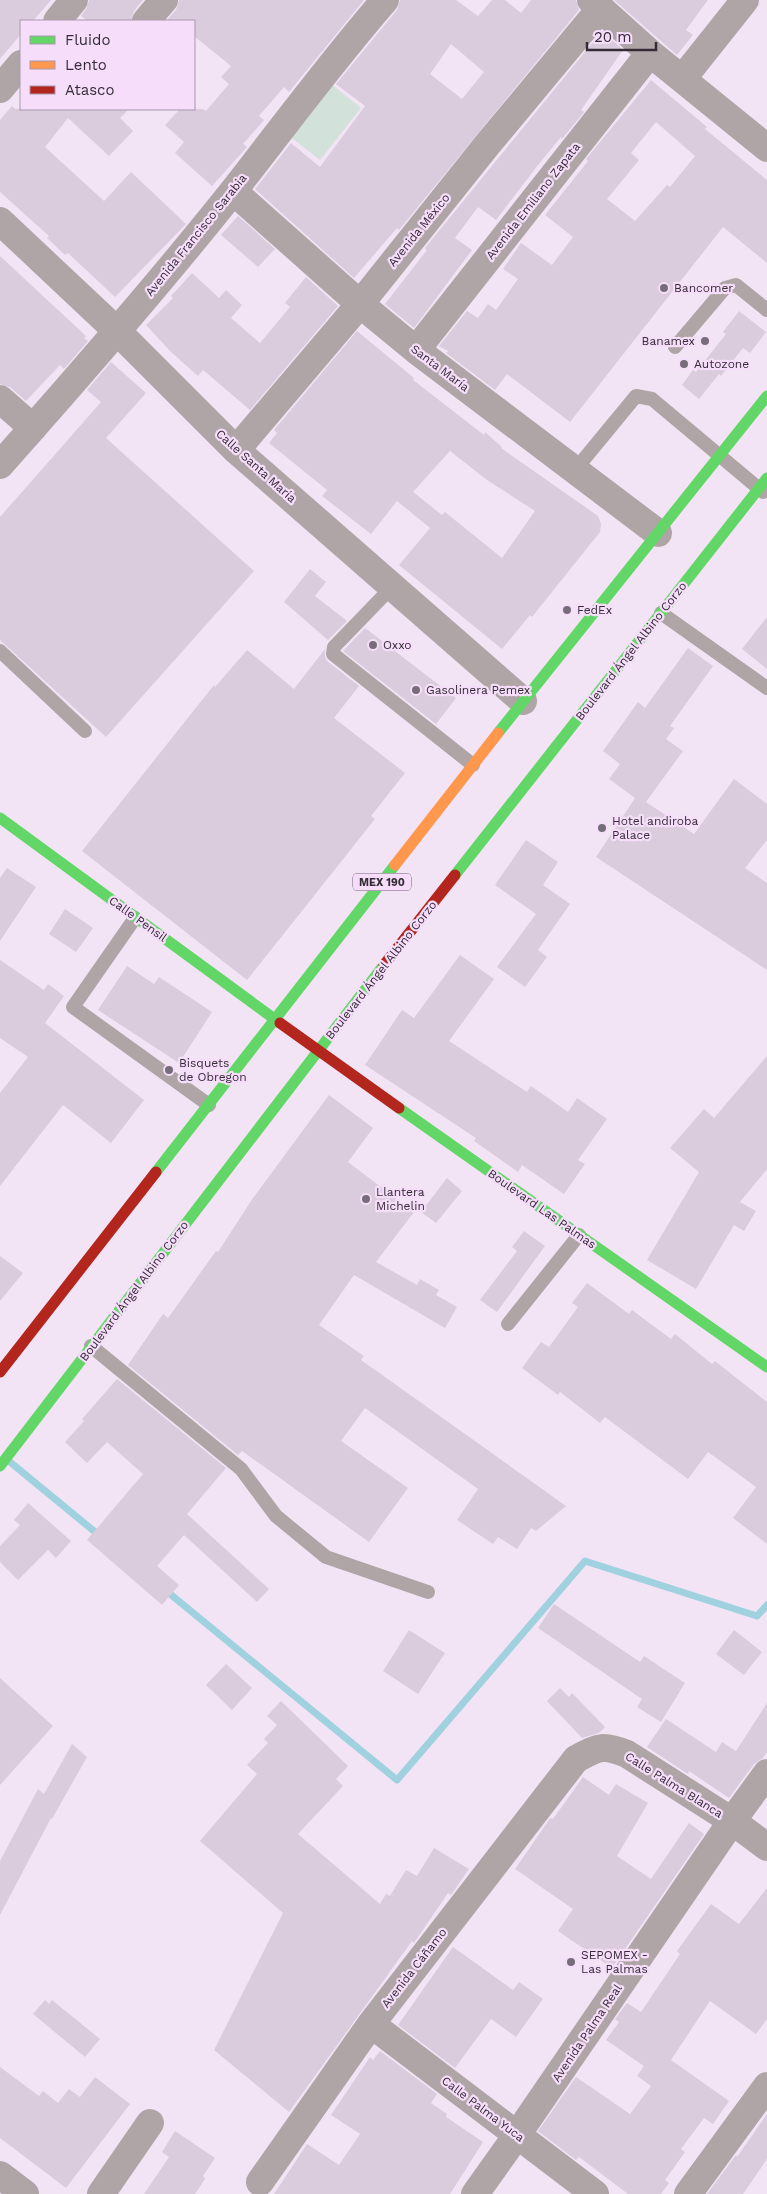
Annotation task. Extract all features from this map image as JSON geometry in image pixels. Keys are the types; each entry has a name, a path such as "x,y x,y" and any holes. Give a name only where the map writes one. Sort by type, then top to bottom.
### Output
{"main road":[{"name":"MEX 190","path":"0,1372 523,701 767,396"},
{"name":"Boulevard Ángel Albino Corzo","path":"0,1466 317,1050 661,613 764,487"},
{"name":"Calle Pensil","path":"0,818 317,1050"},
{"name":"Boulevard Las Palmas","path":"317,1050 767,1367"}],"street":[{"path":"57,20 74,0"},
{"path":"147,20 164,0"},
{"name":"Avenida Francisco Sarabia","path":"0,465 117,331 233,190 339,53 385,0"},
{"path":"684,78 745,0"},
{"path":"596,4 650,53 684,78 767,148"},
{"name":"Avenida México","path":"236,450 360,304 487,145 596,4"},
{"name":"Avenida Emiliano Zapata","path":"416,350 650,53"},
{"path":"0,89 20,65"},
{"name":"Santa María","path":"233,190 360,304 416,350 658,533"},
{"name":"Calle Santa María","path":"0,221 117,331 236,450 523,701"},
{"path":"0,399 33,428"},
{"name":"Calle Palma Blanca","path":"576,1759 599,1747 613,1748 627,1754 732,1821 767,1847"},
{"name":"Avenida Cáñamo","path":"260,2182 371,2024 576,1759"},
{"name":"Avenida Palma Real","path":"475,2194 767,1773"},
{"name":"Calle Palma Yuca","path":"371,2024 595,2194"},
{"path":"688,2194 767,2086"},
{"path":"101,2194 150,2123"},
{"path":"0,2175 25,2194"}],"lane":[{"path":"675,347 725,288 736,285 767,310"},
{"path":"575,470 636,396 652,399 720,456 764,487"},
{"path":"392,587 334,646 333,654 473,765"},
{"path":"661,613 767,688"},
{"path":"0,651 85,732"},
{"path":"135,918 73,1007 209,1106"},
{"path":"508,1324 580,1235"},
{"path":"91,1346 241,1469 276,1516 326,1557 428,1592"}],"shaded area":[{"path":"330,83 361,108 320,160 288,135"}],"building":[{"path":"0,0 51,0 34,20 20,20 20,35 0,59"},
{"path":"89,0 143,0 134,11 131,20 87,20 81,16"},
{"path":"179,0 364,0 289,92 284,87 259,116 264,120 243,144 247,147 212,186 175,153 184,142 165,125 179,110 203,109 206,111 229,84 221,77 231,66 195,37 195,20 167,20 176,10"},
{"path":"400,0 456,0 478,16 492,0 505,0 521,13 531,0 576,0 579,10 399,230 397,228 354,278 255,189 291,143 320,167 365,106 336,84 397,10","holes":["451,44 484,72 462,99 430,74"]},
{"path":"614,0 708,0 686,30 693,35 677,55"},
{"path":"602,31 623,50 581,110 584,112 538,165 496,220 478,207 455,238 472,250 414,328 385,304 427,250 425,248"},
{"path":"651,80 707,127 705,129 767,180 767,263 723,227 570,422 507,374 495,390 446,353 448,351 439,346 467,311 478,318 488,304 496,310 518,279 503,269 521,243 552,265 573,237 545,215 588,161 586,159","holes":["656,122 695,156 670,187 667,185 635,221 607,199 639,160 631,153"]},
{"path":"12,106 20,110 128,110 120,118 133,131 109,156 68,118 45,147 104,201 131,172 186,224 115,297 68,253 65,255 47,238 49,236 0,192 0,120"},
{"path":"238,216 275,249 258,267 221,235"},
{"path":"0,256 86,336 84,338 88,341 64,369 60,365 26,401 10,387 0,384"},
{"path":"192,273 219,298 226,290 242,305 231,318 260,343 290,307 285,303 306,277 338,306 250,410 203,370 198,376 171,352 146,325 173,298 171,296"},
{"path":"739,311 766,332 750,353 743,348 721,376 719,374 699,399 682,385 693,370 696,372 726,334 723,332"},
{"path":"357,331 414,378 413,380 484,435 485,432 501,448 598,516 601,524 600,532 532,617 530,615 502,649 399,565 430,528 397,501 371,534 322,496 327,490 269,443 277,433 274,430","holes":["450,451 487,480 535,511 502,558 445,512 442,515 413,492"]},
{"path":"111,362 146,393 106,438 254,571 106,737 0,640 0,517 101,402 87,390"},
{"path":"310,569 326,582 315,596 347,621 328,640 284,602"},
{"path":"767,617 767,669 742,649"},
{"path":"365,628 456,698 436,724 343,651"},
{"path":"688,648 713,666 670,726 674,728 666,739 683,751 646,802 694,834 734,779 767,804 767,840 745,868 767,883 767,970 596,857 635,798 609,779 620,764 603,751 638,702 645,708"},
{"path":"325,649 327,661 359,686 334,718 405,773 371,816 375,819 247,980 82,851 214,685 215,687 247,650 294,689"},
{"path":"526,840 558,862 543,885 570,904 538,950 547,957 525,987 497,967 536,914 495,885"},
{"path":"7,868 36,887 0,941 0,878"},
{"path":"65,909 93,928 76,952 49,934"},
{"path":"460,955 494,979 449,1041 527,1092 531,1086 568,1112 577,1098 607,1119 578,1160 585,1164 564,1194 522,1165 518,1172 474,1141 476,1138 365,1065 402,1010 414,1018"},
{"path":"0,960 44,990 48,984 64,996 45,1023 144,1100 111,1143 63,1105 0,1186 0,1093 28,1057 0,1038"},
{"path":"127,966 154,984 159,977 212,1012 179,1063 98,1010"},
{"path":"767,1056 767,1169 740,1202 756,1211 744,1231 734,1225 696,1289 647,1260 699,1172 670,1148 704,1109 714,1118"},
{"path":"329,1095 373,1128 348,1162 414,1212 376,1262 417,1285 420,1279 439,1290 436,1295 457,1307 445,1328 354,1275 319,1325 364,1356 361,1360 566,1506 536,1531 531,1528 517,1549 498,1537 493,1544 457,1520 478,1489 365,1408 341,1441 408,1488 369,1542 242,1451 238,1455 128,1365 163,1314 168,1318 216,1251 218,1252 253,1198"},
{"path":"447,1178 462,1191 436,1223 421,1212"},
{"path":"524,1231 545,1246 497,1312 480,1300 517,1251 512,1247"},
{"path":"0,1256 23,1273 0,1301"},
{"path":"587,1283 629,1314 632,1310 671,1339 675,1334 712,1364 715,1361 767,1402 767,1544 733,1518 756,1487 708,1452 688,1479 605,1417 600,1423 560,1392 558,1395 522,1368 541,1342 549,1347 578,1307 572,1303"},
{"path":"117,1379 226,1468 187,1514 269,1589 257,1602 184,1535 157,1566 179,1585 162,1605 87,1540 143,1474 107,1442 87,1463 65,1442 84,1421 82,1419"},
{"path":"28,1503 71,1541 56,1558 48,1550 18,1580 0,1562 0,1546 20,1525 14,1520"},
{"path":"554,1604 640,1662 644,1656 685,1683 661,1722 637,1707 642,1699 538,1628"},
{"path":"409,1630 445,1653 418,1694 383,1671"},
{"path":"734,1630 762,1652 744,1675 716,1654"},
{"path":"226,1664 252,1688 232,1710 206,1685"},
{"path":"0,1678 53,1726 0,1785"},
{"path":"560,1688 569,1697 572,1693 605,1727 599,1733 582,1738 547,1701"},
{"path":"281,1701 348,1766 336,1779 343,1786 298,1834 380,1904 386,1894 390,1896 406,1870 417,1876 434,1848 469,1869 451,1895 448,1893 414,1943 412,1941 289,2112 214,2050 283,1913 200,1841 257,1774 247,1765 268,1743 264,1739 277,1725 267,1716"},
{"path":"767,1703 767,1752 763,1758 754,1764 729,1798 689,1771 688,1774 647,1747 666,1719 716,1752 722,1742 736,1751"},
{"path":"72,1744 87,1757 51,1818 0,1915 0,1861 38,1789 44,1794"},
{"path":"583,1777 609,1795 616,1784 648,1803 617,1856 651,1879 689,1823 704,1834 612,1968 558,1931 573,1909 515,1869 550,1818 553,1819"},
{"path":"767,1888 767,2019 756,2034 710,2001 671,2060 729,2101 713,2124 704,2118 681,2149 685,2152 665,2180 669,2183 661,2194 628,2194 579,2157 576,2160 538,2131 576,2077 630,2114 651,2086 637,2076 644,2066 606,2040 619,2022 615,2019 627,2003 641,2012 680,1954 677,1951 711,1904 739,1924"},
{"path":"453,1947 513,1990 519,1982 543,1999 516,2037 491,2019 455,2068 398,2025"},
{"path":"45,2000 49,2004 52,2000 100,2039 85,2057 33,2014"},
{"path":"380,2051 437,2094 431,2103 447,2114 446,2117 483,2142 450,2194 274,2194 307,2144 339,2165 360,2134 331,2115 370,2057 373,2060"},
{"path":"0,2067 39,2096 43,2091 58,2103 69,2089 80,2097 95,2077 130,2104 66,2188 0,2138"},
{"path":"767,2114 767,2159 743,2194 707,2194 736,2155 737,2157"},
{"path":"175,2131 215,2158 203,2176 205,2179 195,2194 144,2194 169,2157 162,2152"}],"waterway":[{"path":"10,1462 100,1536"},
{"path":"164,1589 397,1780 585,1561 757,1616 767,1605"}],"traffic: fast":[{"path":"498,733 767,396"},
{"path":"455,875 767,478"},
{"path":"0,818 280,1023"},
{"path":"156,1172 395,865"},
{"path":"0,1466 384,965"},
{"path":"399,1108 767,1367"}],"traffic: slow":[{"path":"395,865 498,733"}],"traffic: jam":[{"path":"384,965 455,875"},
{"path":"280,1023 399,1108"},
{"path":"0,1372 156,1172"}],"place":[{"name":"Bancomer","path":"664,288"},
{"name":"Banamex","path":"705,341"},
{"name":"Autozone","path":"684,364"},
{"name":"FedEx","path":"567,610"},
{"name":"Oxxo","path":"373,645"},
{"name":"Gasolinera Pemex","path":"416,690"},
{"name":"Hotel andiroba Palace","path":"602,828"},
{"name":"Bisquets de Obregon","path":"169,1070"},
{"name":"Llantera Michelin","path":"366,1199"},
{"name":"SEPOMEX - Las Palmas","path":"571,1962"}]}
